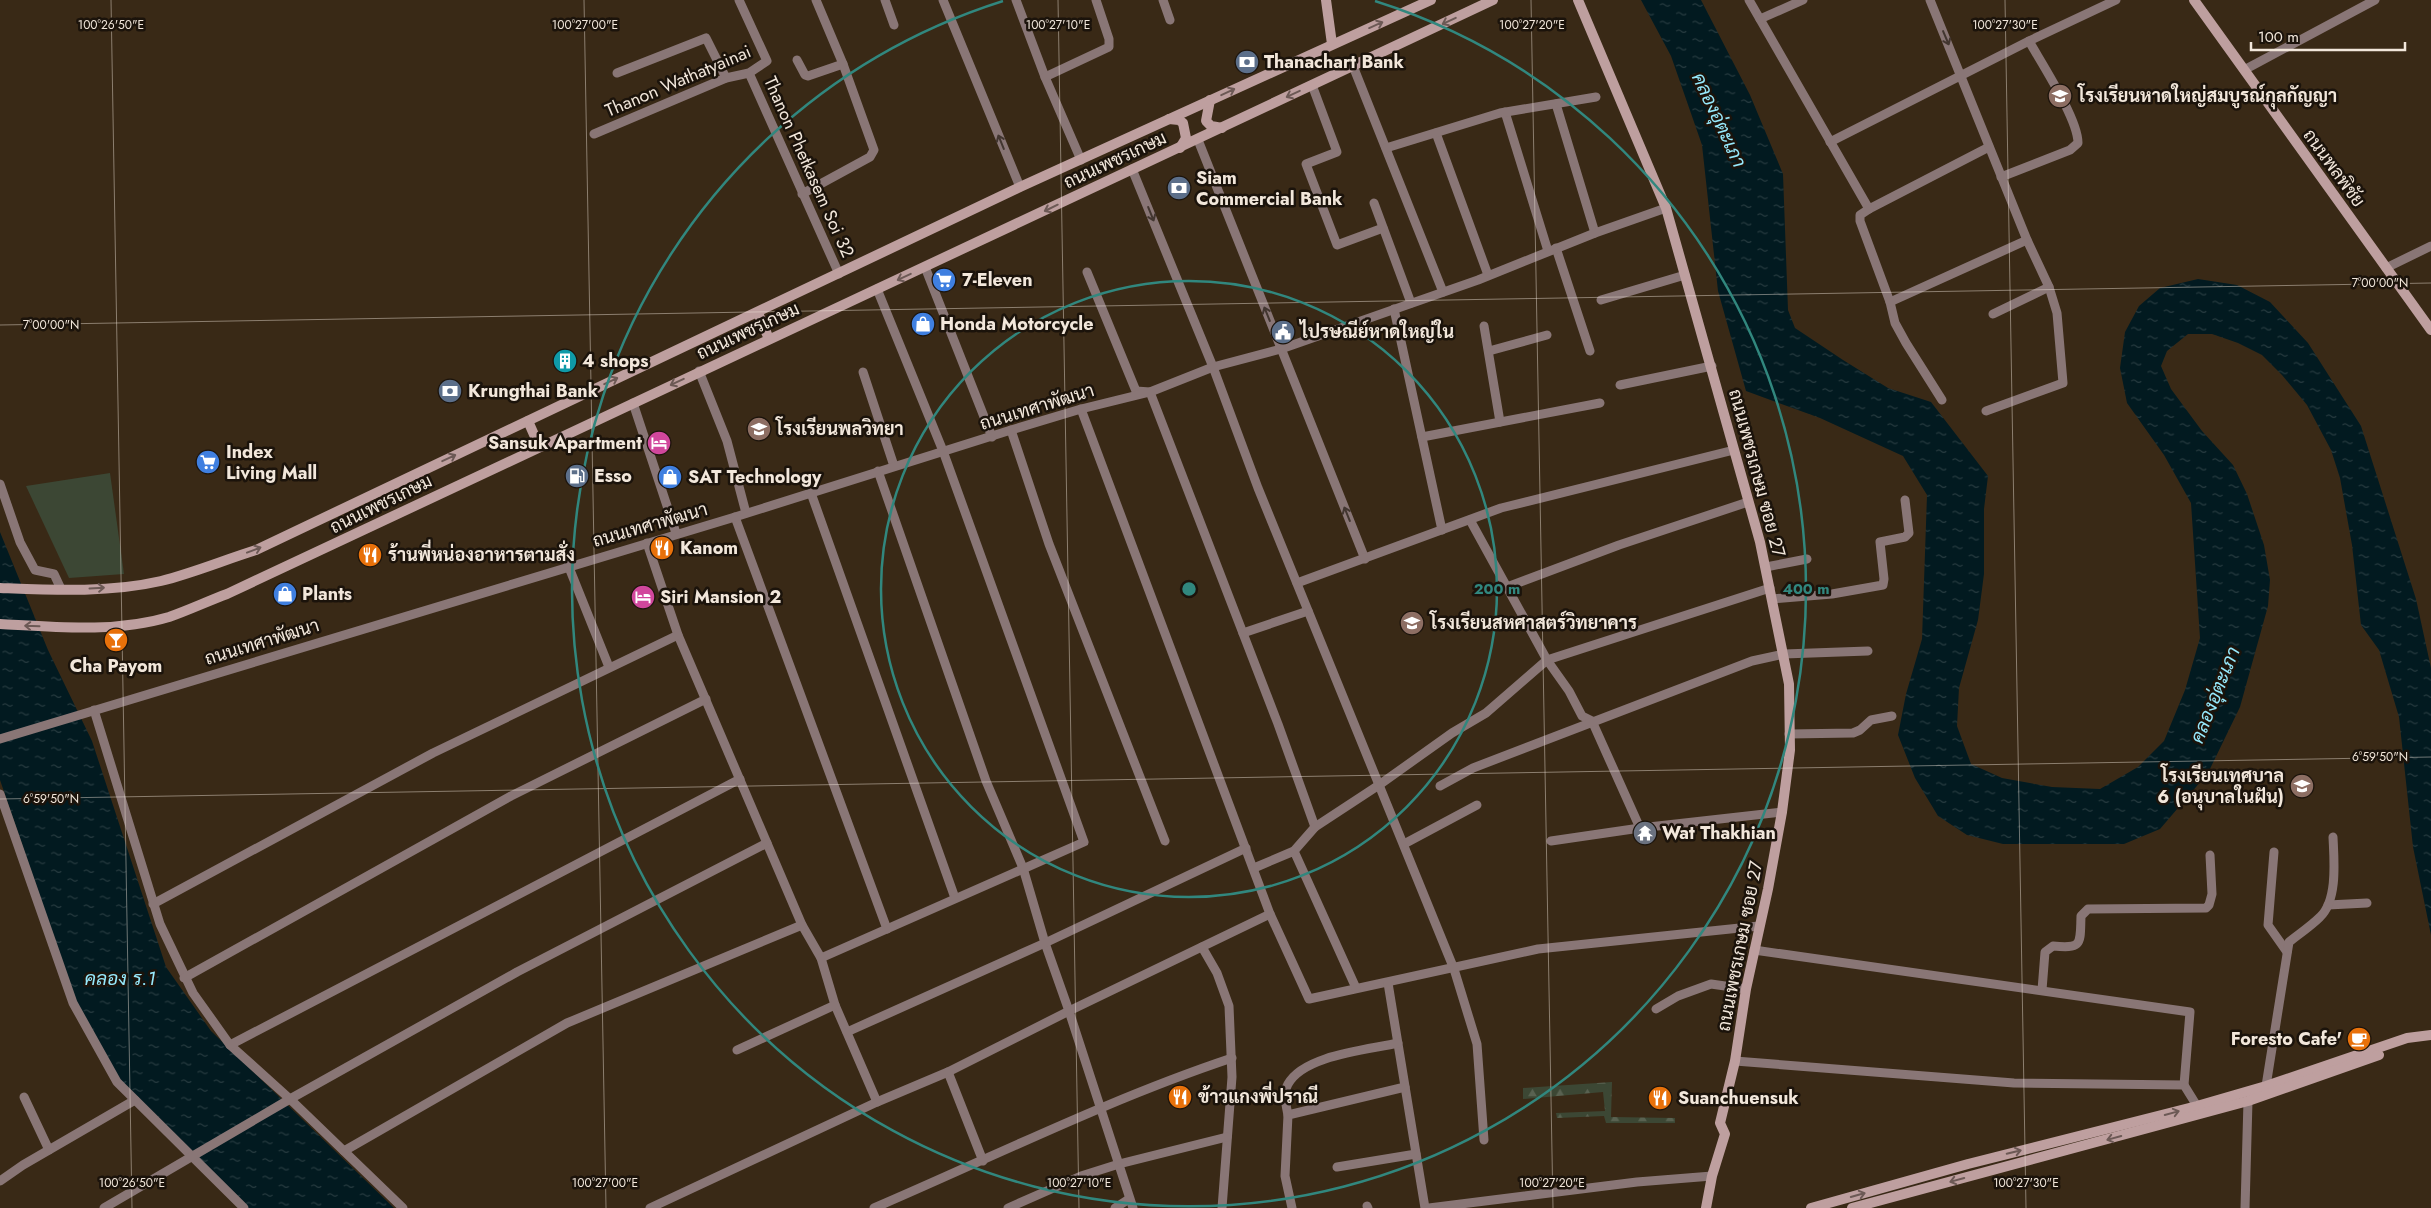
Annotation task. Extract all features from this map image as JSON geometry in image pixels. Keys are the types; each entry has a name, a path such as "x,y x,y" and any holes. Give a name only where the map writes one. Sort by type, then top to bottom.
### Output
{"main road":[{"path":"1326,0 1332,44"},
{"name":"ถนนเพชรเกษม","path":"0,588 48,590 130,586 161,581 256,550 1020,187 1332,44 1414,4 1431,0"},
{"name":"ถนนเพชรเกษม","path":"0,624 64,627 106,626 168,617 280,570 539,446 1198,140 1493,0"},
{"name":"ถนนเพชรเกษม ซอย 27","path":"1578,0 1666,208 1712,366 1766,567 1789,684 1790,750 1782,812 1768,889 1746,989 1735,1061 1720,1124 1724,1134 1712,1176 1706,1208"},
{"name":"ถนนพลพิชัย","path":"2194,0 2431,330"},
{"path":"1210,100 1206,121 1211,126 1222,128"},
{"path":"1168,119 1178,120 1183,123 1186,138 1180,148"},
{"path":"758,313 769,339"},
{"path":"528,421 539,446"},
{"path":"1852,1208 2151,1123 2197,1106 2409,1041 2431,1036"},
{"path":"1811,1208 1968,1164 2248,1101 2409,1041"}],"street":[{"name":"Thanon Wathatyainai","path":"594,134 726,78 749,73 767,61 739,0"},
{"path":"802,194 873,154 873,145 843,64 816,0"},
{"path":"885,0 894,25"},
{"path":"943,0 1020,187"},
{"path":"1016,0 1045,77 1081,160"},
{"path":"1045,77 1109,47 1109,39 1096,0"},
{"path":"1163,0 1170,20"},
{"path":"1750,0 1869,209"},
{"path":"1760,19 1803,0"},
{"path":"1930,0 2027,240 2049,287 2057,313 2063,383 1986,411"},
{"path":"1830,142 2030,40 2116,0"},
{"path":"2244,70 2375,0"},
{"path":"617,73 706,38 726,78"},
{"path":"2001,177 2070,150 2078,143 2078,135 2060,96 2030,40"},
{"path":"797,60 805,75 808,76 843,64"},
{"path":"1353,66 1442,292"},
{"name":"Thanon Phetkasem Soi 32","path":"749,73 839,274"},
{"path":"1312,86 1337,152 1306,164 1337,245 1383,228"},
{"path":"1386,148 1505,112 1596,97"},
{"path":"1556,104 1595,233"},
{"path":"1505,112 1552,250 1590,351"},
{"path":"1436,133 1488,275"},
{"path":"1198,140 1365,559"},
{"path":"1942,400 1906,344 1895,323 1890,302 1860,221 1860,215 1989,147"},
{"path":"1132,169 1213,367 1258,488 1454,969 1477,1044 1484,1140"},
{"path":"1374,203 1411,304"},
{"name":"ถนนเทศาพัฒนา","path":"0,739 568,565 735,517 1011,430 1082,409 1150,392 1213,367 1281,349 1411,304 1595,233 1666,208"},
{"path":"1890,302 2027,240"},
{"path":"2386,268 2431,246"},
{"path":"925,266 992,437"},
{"path":"1087,272 1136,391 1150,392 1315,826"},
{"path":"1600,300 1685,275"},
{"path":"1993,314 2049,287"},
{"path":"821,958 1084,842 943,451 876,289"},
{"path":"1394,309 1442,530"},
{"path":"1484,326 1500,422"},
{"path":"1489,351 1548,335"},
{"path":"1620,385 1712,366"},
{"path":"699,371 727,442 746,513"},
{"path":"863,372 894,466"},
{"path":"633,403 676,533"},
{"path":"1422,436 1600,403"},
{"path":"1082,409 1270,914 1309,999 1454,969 1538,949 1759,926"},
{"path":"1011,430 1049,544 1165,841"},
{"path":"1297,583 1501,508 1734,450"},
{"path":"878,471 986,781 1023,868 1045,943 1101,1107 1131,1204 1115,1208"},
{"path":"0,484 20,542 35,570 54,574 61,589"},
{"path":"811,493 955,898"},
{"path":"1772,599 1832,594 1881,586 1884,579 1880,542 1905,537 1909,533 1905,500"},
{"path":"1507,587 1619,545 1748,502"},
{"path":"735,517 886,929"},
{"path":"1470,520 1547,660 1569,691 1582,716 1592,721 1640,828"},
{"path":"647,543 678,635 802,925 821,958 835,1005 877,1102"},
{"path":"1766,567 1807,559"},
{"path":"568,565 609,667"},
{"path":"1254,868 1294,851 1315,826 1379,785 1452,733 1486,713 1547,660 1770,588"},
{"path":"1243,633 1308,611"},
{"path":"153,904 433,752 678,635"},
{"path":"1440,786 1473,768 1752,661 1784,654 1868,651"},
{"path":"184,978 511,796 706,699"},
{"path":"94,710 153,904 184,978 230,1045 290,1099 403,1208"},
{"path":"1790,734 1853,732 1860,730 1871,720 1892,716"},
{"path":"230,1045 740,779"},
{"path":"0,794 74,1003 117,1082 244,1208"},
{"path":"1404,844 1477,805"},
{"path":"1551,841 1640,828 1782,812"},
{"path":"2266,1086 2289,942 2322,916 2328,905 2335,873 2333,837"},
{"path":"104,1208 290,1099 517,972 767,843"},
{"path":"847,1032 1045,943 1246,848"},
{"path":"1294,851 1356,988"},
{"path":"2274,852 2268,925 2287,952"},
{"path":"2042,990 2045,952 2053,946 2070,948 2078,945 2080,941 2081,916 2088,909 2206,908 2209,905 2212,894 2210,855"},
{"path":"2328,905 2367,903"},
{"path":"650,1208 877,1102 948,1072 1270,914"},
{"path":"344,1151 567,1023 802,925"},
{"path":"1202,947 1217,973 1229,1006 1232,1058 1222,1208"},
{"path":"1754,950 2190,1012 2184,1085 2197,1106"},
{"path":"1388,983 1425,1208"},
{"path":"1656,1009 1678,996 1711,984 1746,989"},
{"path":"737,1050 835,1005"},
{"path":"1292,1208 1285,1176 1288,1115 1285,1097 1288,1084 1312,1062 1398,1043"},
{"path":"874,1208 984,1161 1101,1107 1177,1076 1232,1058"},
{"path":"1735,1061 2014,1083 2184,1085"},
{"path":"948,1072 984,1161"},
{"path":"1288,1115 1405,1087"},
{"path":"24,1097 49,1150"},
{"path":"0,1182 49,1150 135,1100"},
{"path":"2245,1208 2248,1101"},
{"path":"1008,1208 1081,1176 1119,1164 1227,1137"},
{"path":"1338,1167 1416,1154"},
{"path":"1429,1208 1637,1182 1712,1176"}],"green space":[{"path":"110,473 124,574 69,578 26,486"},
{"path":"1612,1082 1611,1117 1675,1118 1675,1123 1606,1123 1604,1116 1557,1118 1556,1113 1605,1111 1603,1092 1523,1099 1523,1088"}],"water":[{"name":"คลองอุ่ตะเภา","path":"1641,0 1701,0 1750,95 1783,174 1788,310 1795,328 1888,388 1931,402 1988,476 1984,509 1984,574 1978,620 1959,688 1957,726 1971,764 2002,778 2052,787 2100,789 2138,767 2164,741 2185,690 2200,638 2191,503 2164,455 2127,403 2120,368 2125,332 2139,306 2160,288 2198,279 2237,285 2270,302 2308,343 2361,426 2416,599 2431,668 2431,935 2413,847 2399,717 2379,650 2361,625 2352,545 2340,478 2331,450 2307,405 2262,355 2238,343 2212,334 2188,334 2167,351 2161,366 2171,389 2202,431 2233,465 2247,494 2264,545 2270,580 2268,606 2240,707 2208,773 2160,829 2124,844 2003,844 1967,835 1938,816 1915,778 1898,735 1906,694 1922,639 1927,495 1903,456 1820,418 1746,391 1718,291 1702,145 1671,56"},
{"name":"คลอง ร.1","path":"0,532 48,650 92,741 166,967 211,1031 394,1208 248,1208 122,1083 76,1002 0,780"}],"place":[{"name":"Thanachart Bank","path":"1247,62"},
{"name":"โรงเรียนหาดใหญ่สมบูรณ์กุลกัญญา","path":"2060,96"},
{"name":"Siam Commercial Bank","path":"1179,188"},
{"name":"7-Eleven","path":"944,280"},
{"name":"Honda Motorcycle","path":"923,324"},
{"name":"ไปรษณีย์หาดใหญ่ใน","path":"1283,332"},
{"name":"4 shops","path":"565,361"},
{"name":"Krungthai Bank","path":"450,391"},
{"name":"โรงเรียนพลวิทยา","path":"759,429"},
{"name":"Sansuk Apartment","path":"659,443"},
{"name":"Index Living Mall","path":"208,462"},
{"name":"Esso","path":"577,476"},
{"name":"SAT Technology","path":"670,477"},
{"name":"Kanom","path":"662,548"},
{"name":"ร้านพี่หน่องอาหารตามสั่ง","path":"370,555"},
{"name":"Plants","path":"285,594"},
{"name":"Siri Mansion 2","path":"643,597"},
{"name":"โรงเรียนสหศาสตร์วิทยาคาร","path":"1412,623"},
{"name":"Cha Payom","path":"116,640"},
{"name":"โรงเรียนเทศบาล 6 (อนุบาลในฝัน)","path":"2302,786"},
{"name":"Wat Thakhian","path":"1645,833"},
{"name":"Foresto Cafe'","path":"2359,1039"},
{"name":"ข้าวแกงพี่ปราณี","path":"1180,1097"},
{"name":"Suanchuensuk","path":"1660,1098"}]}
